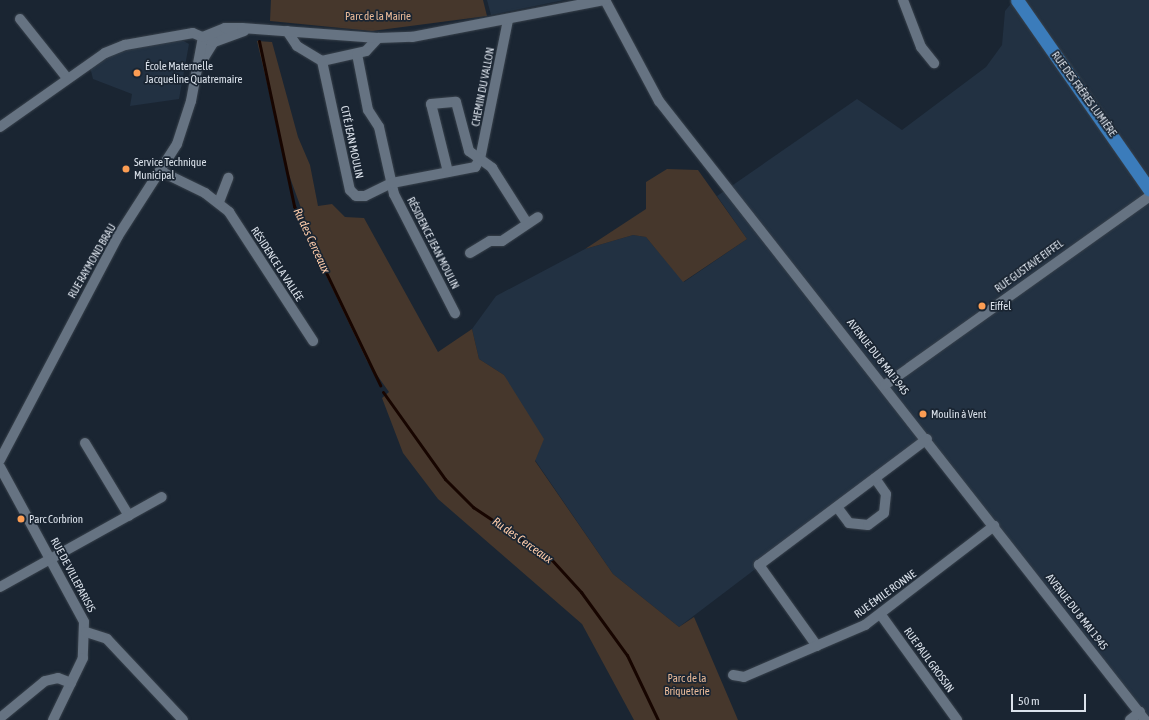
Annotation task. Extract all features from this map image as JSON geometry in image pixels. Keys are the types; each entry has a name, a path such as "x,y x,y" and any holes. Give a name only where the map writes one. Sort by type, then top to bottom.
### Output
{"main road":[{"name":"RUE DES FRÈRES LUMIÈRE","path":"1017,0 1149,189"}],"street":[{"path":"204,37 225,28 378,38 412,37 508,20 605,0"},
{"name":"AVENUE DU 8 MAI 1945","path":"605,0 656,95 885,385 1142,716"},
{"path":"903,0 921,47 934,63"},
{"path":"20,19 66,78"},
{"name":"CHEMIN DU VALLON","path":"480,159 508,20"},
{"path":"0,127 66,78 105,53 125,45 193,33 214,42 253,29"},
{"path":"286,31 297,46 322,61 366,51 378,38"},
{"name":"RUE RAYMOND BRAU","path":"0,460 111,250 162,172 185,124 204,37"},
{"name":"RUE RAYMOND BRAU","path":"196,72 214,42"},
{"name":"CITÉ JEAN MOULIN","path":"322,61 350,190 356,196 365,196 392,183 379,127 368,110 357,54"},
{"name":"CHEMIN DU VALLON","path":"448,172 431,104 456,102 469,151 492,168 527,223"},
{"path":"392,183 474,167 480,159"},
{"name":"RÉSIDENCE LA VALLÉE","path":"162,172 219,202 229,212 313,341"},
{"path":"219,202 228,178"},
{"name":"RÉSIDENCE JEAN MOULIN","path":"392,183 394,194 455,313"},
{"name":"RUE GUSTAVE EIFFEL","path":"885,385 1149,197"},
{"path":"470,253 490,241 502,240 538,217"},
{"path":"817,646 758,565 927,439"},
{"path":"85,443 129,516"},
{"name":"RUE DE VILLEPARISIS","path":"0,467 81,612 86,632 83,658 53,720"},
{"path":"836,507 849,523 868,525 884,513 886,494 875,478"},
{"path":"0,587 162,498"},
{"name":"RUE ÉMILE RONNE","path":"733,676 744,678 817,646 881,615 994,526"},
{"name":"RUE PAUL GROSSIN","path":"881,615 957,720"},
{"path":"86,632 106,639 183,720"},
{"path":"0,718 45,681 58,678 71,683"},
{"path":"1130,720 1142,716"}],"shaded area":[{"path":"487,0 564,0 491,15"},
{"path":"1014,0 1149,0 1149,720 927,439 679,627 613,574 535,460 504,375 479,359 472,329 496,296 585,249 633,235 646,237 684,282 747,239 717,196 857,99 902,130 986,67 1002,45 1005,11"},
{"name":"École Maternelle Jacqueline Quatremaire","path":"180,39 189,44 179,99 130,106 132,94 93,79 90,67 112,53"}],"green space":[{"name":"Parc de la Mairie","path":"271,0 483,0 487,16 372,31 270,21"},
{"name":"Parc de la Briqueterie","path":"257,41 272,42 298,137 310,165 318,206 332,204 345,217 364,218 438,352 472,329 479,359 504,375 544,439 535,461 613,574 679,627 694,617 738,720 634,720 582,624 438,499 403,453 382,398 389,392 367,361 323,269 288,172"},
{"path":"667,169 698,170 747,239 683,282 646,237 633,235 585,249 646,209 646,182"}],"waterway":[{"name":"Ru des Cerceaux","path":"259,41 294,206 380,385"},
{"name":"Ru des Cerceaux","path":"383,392 445,479 473,507 551,559 581,592 627,655 658,720"}],"place":[{"name":"École Maternelle Jacqueline Quatremaire","path":"137,73"},
{"name":"Service Technique Municipal","path":"126,169"},
{"name":"Eiffel","path":"982,306"},
{"name":"Moulin à Vent","path":"923,414"},
{"name":"Parc Corbrion","path":"21,519"}]}
